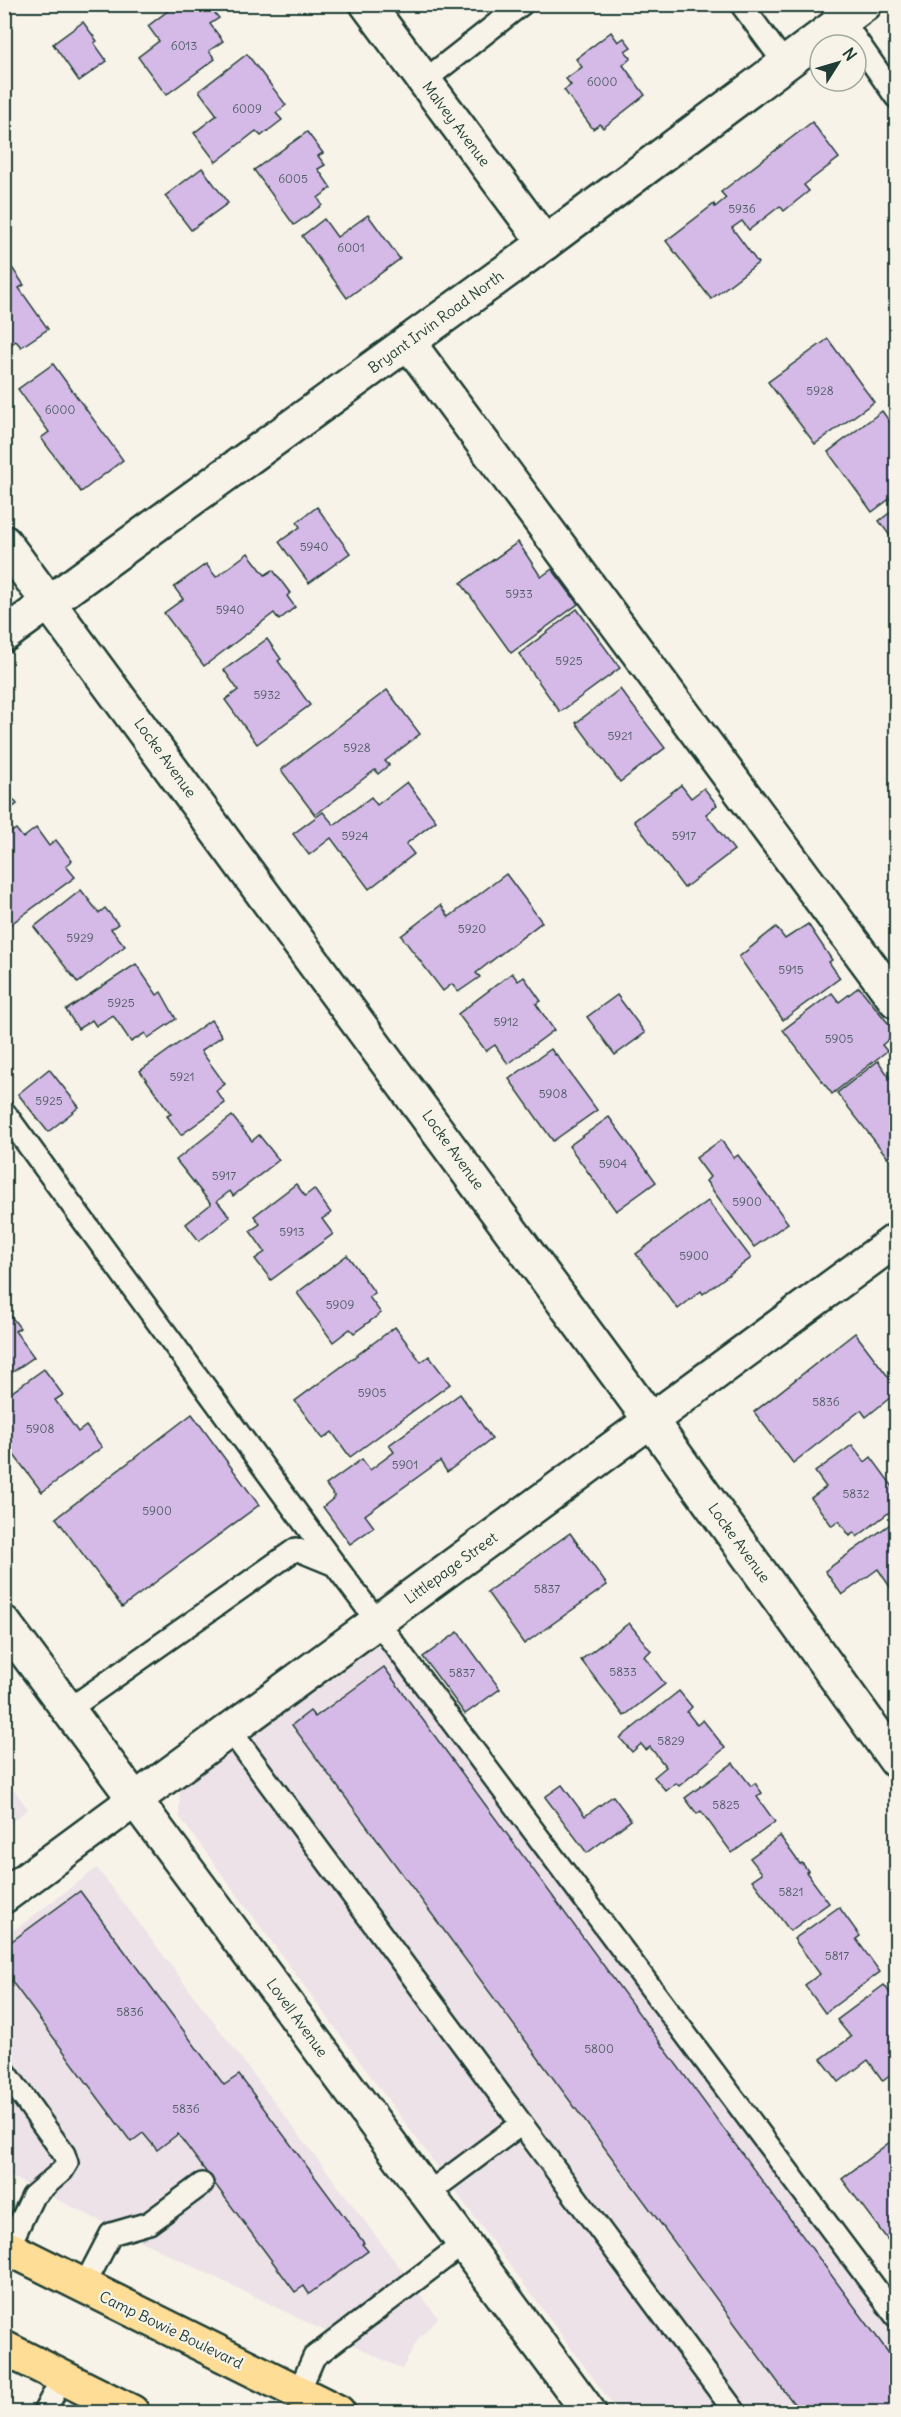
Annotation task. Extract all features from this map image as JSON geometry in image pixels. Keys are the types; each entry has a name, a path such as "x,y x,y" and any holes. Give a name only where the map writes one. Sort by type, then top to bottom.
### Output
{"main road":[{"name":"Camp Bowie Boulevard","path":"6,2247 338,2412"},
{"path":"4,2348 132,2412"}],"street":[{"name":"Malvey Avenue","path":"367,4 545,243"},
{"name":"Bryant Irvin Road North","path":"4,635 545,243 785,64 846,10"},
{"path":"408,342 897,1001"},
{"name":"Locke Avenue","path":"4,542 51,602 651,1421 897,1761"},
{"name":"Littlepage Street","path":"6,1893 136,1800 897,1240"},
{"name":"Lovell Avenue","path":"4,1623 589,2412"}],"lane":[{"path":"424,81 522,4"},
{"path":"741,4 785,64"},
{"path":"846,10 889,72 897,97"},
{"path":"4,1112 335,1565 897,2316"},
{"path":"68,1710 296,1549 335,1565"},
{"path":"230,1730 735,2412"},
{"path":"4,2070 64,2154 67,2163 62,2171 33,2196 6,2247"},
{"path":"427,2194 522,2124"},
{"path":"84,2286 111,2234 149,2223 202,2184"},
{"path":"298,2393 314,2357 463,2244"},
{"path":"44,2412 63,2377"}],"shaded area":[{"path":"397,1627 896,2294 896,2412 618,2412 179,1816 180,1786"},
{"path":"5,1778 28,1809 5,1827"},
{"path":"97,1868 438,2318 419,2338 402,2369 5,2174 5,1937"}],"building":[{"path":"177,4 214,4 216,7 212,10 219,18 210,24 223,41 209,51 215,59 166,95 138,57 159,41 148,26"},
{"path":"83,22 97,41 94,43 107,61 79,81 53,44"},
{"path":"611,32 618,42 624,38 631,47 625,51 631,58 623,65 645,95 603,128 600,124 593,129 564,90 571,85 566,79 582,67 576,59"},
{"path":"247,54 286,105 276,113 282,120 261,136 256,131 216,162 194,133 217,115 199,91"},
{"path":"812,122 839,158 804,185 809,191 784,211 780,206 749,230 742,221 732,228 758,263 711,299 666,241 714,204 715,207 726,198 721,192"},
{"path":"307,132 323,153 318,156 325,165 318,169 331,188 318,198 322,205 294,225 254,170"},
{"path":"202,168 228,203 191,230 165,196"},
{"path":"368,215 400,259 347,298 302,236 324,219 337,237"},
{"path":"8,262 24,285 19,288 48,329 21,347 16,341 4,349 4,264"},
{"path":"828,339 874,402 815,444 768,382"},
{"path":"53,364 123,460 81,492 41,438 49,432 18,389"},
{"path":"882,411 896,431 896,494 872,512 828,452"},
{"path":"317,507 350,553 309,583 279,542 300,527 297,522"},
{"path":"896,508 896,544 879,521"},
{"path":"518,542 541,577 552,569 578,604 511,653 461,583"},
{"path":"248,553 265,575 273,570 290,593 287,596 295,607 279,620 274,613 204,666 164,613 183,599 174,587 206,564 216,577"},
{"path":"577,609 620,668 560,712 519,654"},
{"path":"267,639 281,659 278,661 310,705 257,744 225,700 238,690 224,670"},
{"path":"620,689 665,748 620,782 576,723"},
{"path":"387,690 420,734 385,761 389,765 378,774 375,770 315,815 281,770"},
{"path":"407,782 436,821 406,844 414,854 369,889 331,838 309,855 293,834 323,812 334,825 371,797 377,805"},
{"path":"681,785 691,798 704,788 717,805 706,814 734,850 684,888 634,821"},
{"path":"4,787 17,804 4,814"},
{"path":"36,828 49,846 56,840 72,861 66,866 75,877 4,929 4,837 16,829 23,838"},
{"path":"506,874 542,922 476,973 480,977 458,992 452,984 443,991 401,936 441,905 449,917"},
{"path":"81,890 99,913 105,908 118,924 111,929 125,946 78,983 34,927"},
{"path":"808,924 832,960 829,962 840,978 783,1020 739,957 776,927 785,939"},
{"path":"136,964 157,995 161,992 176,1019 148,1038 145,1033 131,1042 113,1015 96,1026 92,1020 78,1029 66,1010"},
{"path":"512,973 518,981 524,977 541,1001 536,1004 554,1030 508,1064 495,1045 486,1051 458,1014"},
{"path":"859,987 896,1033 882,1045 887,1051 832,1094 783,1030 832,993 839,1002"},
{"path":"617,995 645,1033 615,1055 587,1017"},
{"path":"211,1020 222,1036 201,1051 225,1084 216,1091 225,1103 181,1135 167,1116 171,1114 140,1071"},
{"path":"551,1049 597,1110 553,1141 509,1079"},
{"path":"878,1061 890,1078 896,1073 896,1151 888,1158 837,1093"},
{"path":"49,1069 79,1107 48,1132 18,1094"},
{"path":"232,1116 252,1141 259,1135 279,1160 233,1196 230,1191 217,1201 230,1217 199,1241 186,1224 211,1204 176,1160"},
{"path":"609,1117 656,1182 616,1211 569,1146"},
{"path":"721,1140 734,1158 738,1155 788,1223 754,1247 706,1181 710,1177 696,1158"},
{"path":"296,1184 305,1196 314,1189 331,1213 322,1219 333,1234 271,1280 255,1259 265,1252 250,1231 260,1224 254,1216"},
{"path":"708,1201 751,1258 703,1294 701,1291 678,1309 636,1254"},
{"path":"347,1255 375,1293 369,1297 381,1313 354,1333 350,1329 333,1342 297,1293"},
{"path":"4,1307 20,1328 15,1331 34,1357 4,1378"},
{"path":"395,1327 421,1362 429,1356 450,1384 350,1457 332,1432 323,1439 295,1401"},
{"path":"855,1333 896,1387 896,1393 866,1417 861,1410 793,1463 754,1412"},
{"path":"44,1369 63,1395 55,1400 78,1432 86,1426 102,1447 42,1492 4,1442 4,1398"},
{"path":"460,1394 492,1439 447,1472 440,1461 365,1515 374,1527 350,1544 323,1507 335,1497 326,1485 362,1459 370,1470 394,1452 389,1445"},
{"path":"192,1414 259,1505 122,1607 56,1518"},
{"path":"852,1445 865,1462 871,1457 896,1491 896,1507 857,1537 854,1532 850,1536 839,1521 832,1526 811,1498 826,1487 815,1472"},
{"path":"896,1520 896,1596 878,1569 842,1595 825,1571"},
{"path":"570,1533 607,1585 524,1644 487,1592"},
{"path":"629,1623 651,1651 644,1656 665,1684 624,1716 581,1660"},
{"path":"458,1632 500,1689 465,1714 423,1657"},
{"path":"384,1667 896,2363 896,2412 800,2412 292,1725 310,1711 315,1717"},
{"path":"679,1691 692,1707 687,1712 697,1725 703,1720 725,1748 679,1786 676,1783 666,1791 654,1777 666,1767 650,1747 646,1750 641,1744 632,1752 620,1738"},
{"path":"733,1763 751,1786 755,1783 762,1793 757,1797 775,1822 732,1853 701,1811 697,1814 685,1798"},
{"path":"562,1785 585,1816 613,1796 631,1820 587,1853 545,1797"},
{"path":"780,1836 800,1864 802,1863 808,1871 806,1872 829,1903 790,1931 752,1880 762,1873 750,1858"},
{"path":"80,1891 224,2085 239,2075 364,2243 362,2244 368,2251 309,2294 304,2286 295,2292 178,2134 157,2150 143,2133 131,2142 4,1971 4,1955 12,1950 8,1944"},
{"path":"839,1907 860,1936 856,1939 880,1972 825,2013 805,1985 820,1974 794,1939"},
{"path":"884,1985 896,2001 896,2071 883,2081 868,2060 839,2082 821,2059 851,2037 837,2020"},
{"path":"895,2138 896,2141 896,2251 842,2179"}]}
